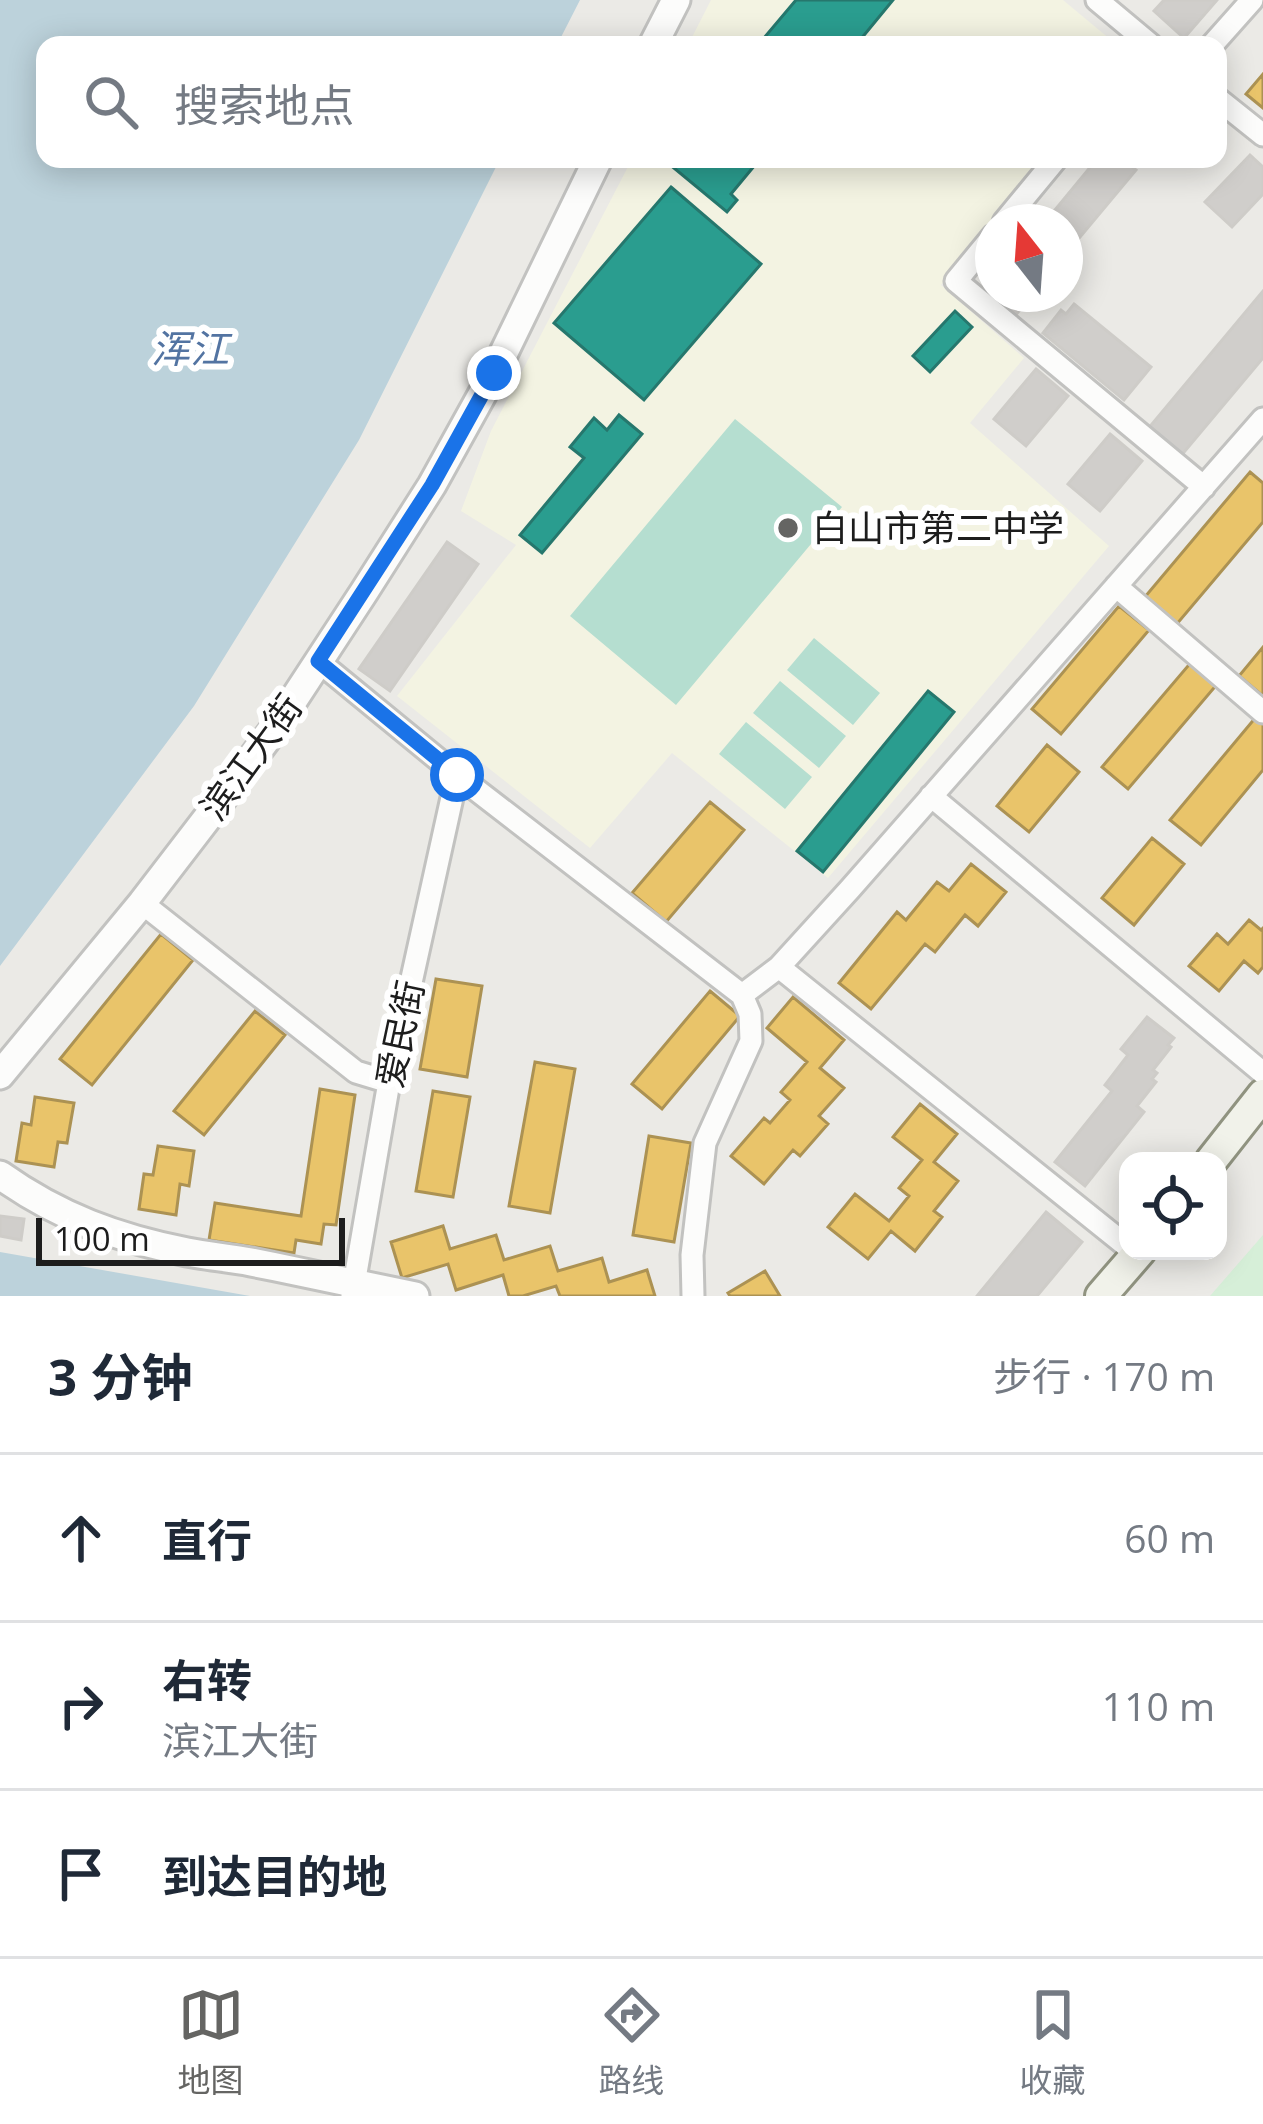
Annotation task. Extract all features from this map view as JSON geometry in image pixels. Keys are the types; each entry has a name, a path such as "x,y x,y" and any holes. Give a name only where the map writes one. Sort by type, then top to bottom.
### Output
{"main road":[{"path":"1218,1152 1263,1095"},
{"path":"1101,1296 1128,1260"}],"street":[{"path":"658,36 676,0"},
{"path":"1097,0 1139,36"},
{"path":"1220,36 1252,0"},
{"path":"1227,106 1263,135"},
{"name":"滨江大街","path":"0,1075 142,903 275,728 432,485 504,353 594,168"},
{"path":"1019,204 1049,168"},
{"path":"975,258 956,281 975,297"},
{"path":"993,312 1204,487"},
{"path":"742,995 778,967 1262,424"},
{"path":"1116,586 1263,712"},
{"path":"318,661 742,995 751,1015 751,1041 705,1143 692,1255 693,1296"},
{"name":"爱民街","path":"353,1290 388,1082 457,775"},
{"path":"932,796 1263,1073"},
{"path":"142,903 356,1072 388,1082"},
{"path":"778,967 1119,1238"},
{"path":"0,1175 30,1196 106,1232 186,1252 244,1260 353,1290 415,1296"}],"shaded area":[{"path":"711,0 1063,0 1106,36 693,36"},
{"name":"白山市第二中学","path":"627,168 1038,168 1008,204 975,204 975,244 941,285 1024,358 970,423 1109,546 828,878 672,753 590,848 397,696 516,545 461,511 491,431"}],"green space":[{"path":"735,419 842,507 676,705 570,616"},
{"path":"814,638 880,693 853,725 787,670"},
{"path":"780,681 846,736 819,768 753,713"},
{"path":"746,722 812,777 785,809 719,754"},
{"path":"1263,1235 1263,1296 1210,1296"}],"water":[{"name":"浑江","path":"0,0 580,0 562,36 36,36 36,168 495,168 359,440 194,706 0,966"},
{"path":"0,1252 250,1296 0,1296"}],"building: 住宅":[{"path":"1263,74 1263,108 1246,94"},
{"path":"1250,472 1263,483 1263,522 1176,625 1144,598"},
{"path":"1119,606 1149,630 1061,734 1032,709"},
{"path":"1263,647 1263,696 1239,676"},
{"path":"1193,660 1219,682 1128,789 1102,767"},
{"path":"1256,717 1263,722 1263,770 1201,845 1170,820"},
{"path":"1047,745 1079,772 1029,832 997,806"},
{"path":"710,802 744,830 666,922 632,893"},
{"path":"1152,838 1184,864 1134,925 1102,898"},
{"path":"971,864 1006,892 978,926 965,915 935,952 925,944 871,1009 839,983 897,912 906,920 937,882 949,891"},
{"path":"1249,920 1263,928 1263,967 1258,973 1244,961 1219,991 1189,966 1217,934 1228,944"},
{"path":"161,934 193,960 92,1085 60,1059"},
{"path":"436,979 482,986 467,1077 420,1069"},
{"path":"710,991 740,1016 662,1109 632,1084"},
{"path":"793,997 844,1040 820,1068 844,1088 819,1116 828,1124 800,1156 793,1150 764,1184 731,1156 764,1118 770,1123 790,1100 781,1092 807,1062 767,1028"},
{"path":"255,1011 285,1035 204,1135 174,1111"},
{"path":"535,1062 575,1069 550,1213 509,1206"},
{"path":"320,1089 355,1095 336,1225 324,1224 321,1244 296,1240 294,1253 209,1240 215,1203 301,1216"},
{"path":"433,1091 470,1097 453,1197 416,1191"},
{"path":"35,1097 74,1103 67,1143 58,1142 54,1167 16,1161 22,1123 31,1125"},
{"path":"920,1104 957,1134 934,1162 958,1181 934,1211 942,1217 915,1251 891,1231 868,1259 828,1227 855,1194 889,1221 909,1196 899,1188 922,1160 893,1137"},
{"path":"649,1136 691,1143 674,1242 633,1235"},
{"path":"158,1146 194,1151 189,1186 180,1184 176,1215 139,1209 144,1174 153,1175"},
{"path":"443,1226 450,1249 496,1235 504,1260 550,1246 558,1271 602,1258 609,1282 647,1270 655,1296 560,1296 556,1286 509,1296 503,1275 456,1290 448,1264 402,1278 391,1242"},
{"path":"765,1271 780,1296 728,1293"}],"building: 学校":[{"path":"796,0 893,0 863,36 766,36"},
{"path":"674,168 753,168 731,194 737,200 727,212"},
{"path":"671,187 761,264 644,400 554,323"},
{"path":"955,311 972,327 930,372 913,356"},
{"path":"619,415 642,434 542,553 520,535 584,458 570,447 594,418 607,430"},
{"path":"928,691 954,712 823,872 797,851"}],"building: 其他":[{"path":"1164,0 1217,0 1186,36 1154,11"},
{"path":"1250,155 1263,167 1263,194 1232,227 1205,202"},
{"path":"1090,168 1136,170 1083,233 1083,204 1060,204"},
{"path":"1263,291 1263,358 1180,457 1147,430"},
{"path":"1083,311 1151,367 1124,400 1043,333 1059,312"},
{"path":"1036,369 1068,396 1026,446 994,419"},
{"path":"1110,434 1142,461 1100,511 1068,484"},
{"path":"447,542 478,564 390,691 359,669"},
{"path":"1147,1017 1174,1038 1171,1047 1153,1070 1156,1082 1137,1106 1144,1112 1085,1186 1055,1162 1112,1091 1105,1085 1128,1055 1121,1049"},
{"path":"1046,1212 1082,1242 1037,1296 977,1296"},
{"path":"0,1216 24,1219 21,1240 0,1236"}],"place":[{"name":"白山市第二中学","path":"788,528"}],"route":[{"path":"457,775 318,661 432,485 494,373"}]}
